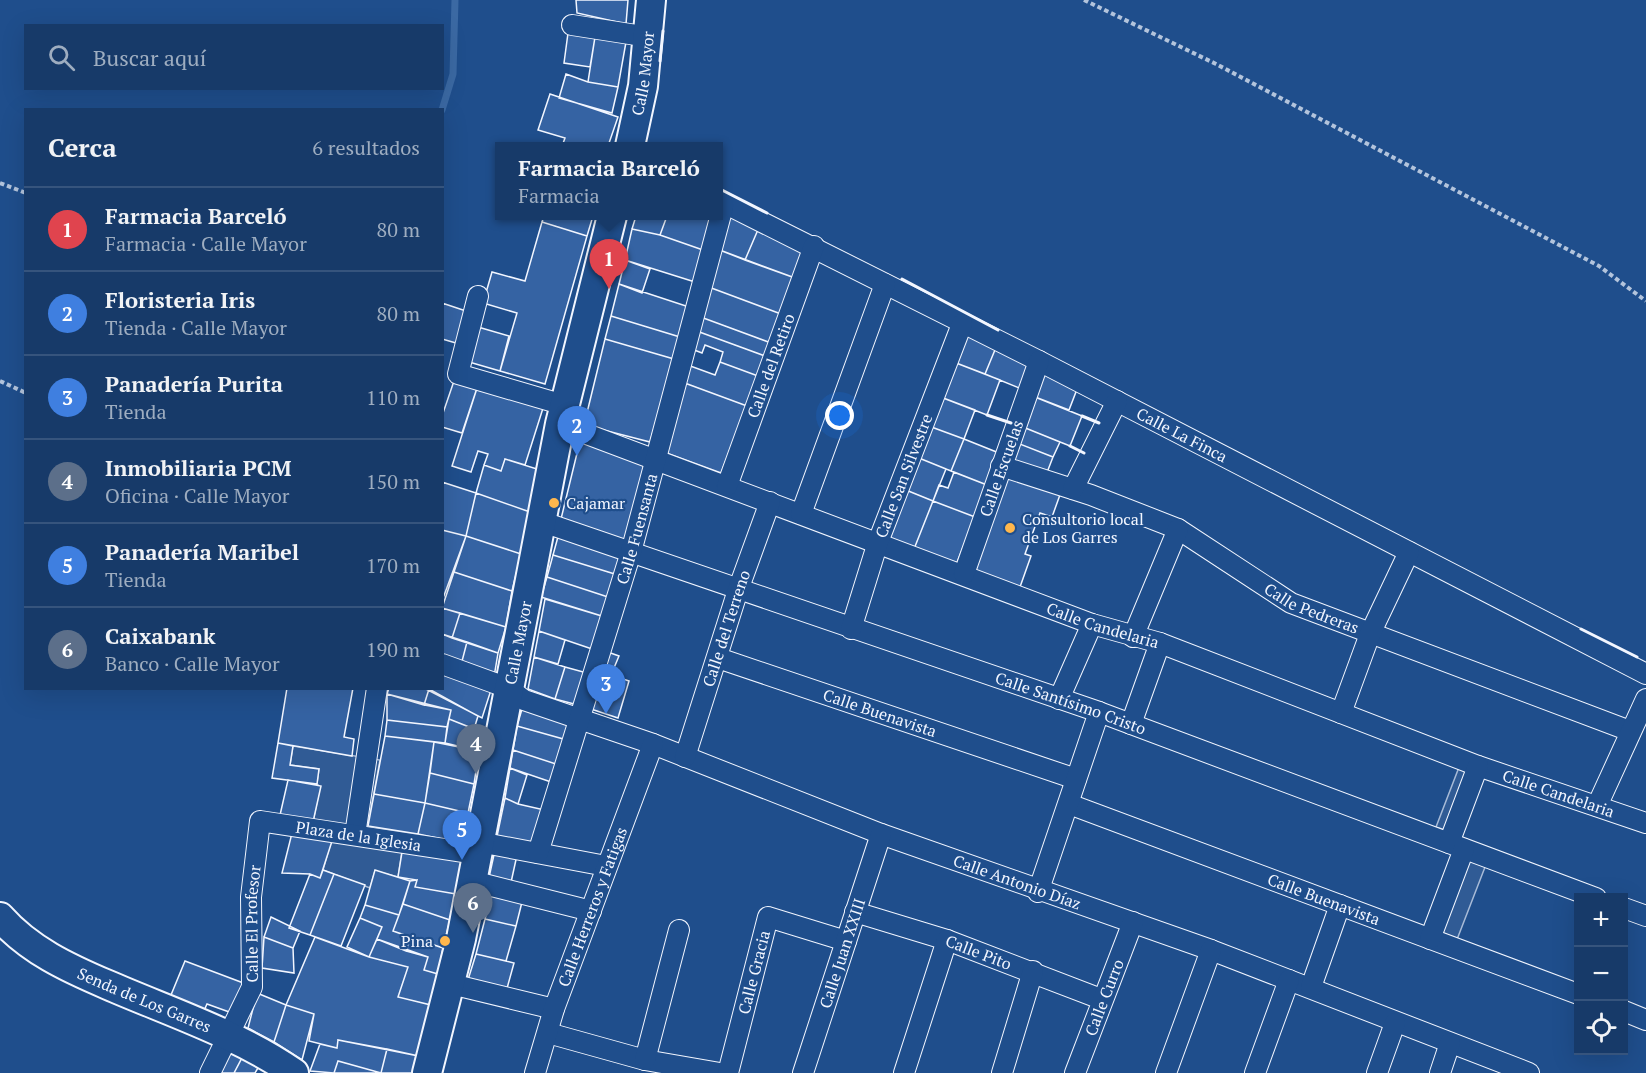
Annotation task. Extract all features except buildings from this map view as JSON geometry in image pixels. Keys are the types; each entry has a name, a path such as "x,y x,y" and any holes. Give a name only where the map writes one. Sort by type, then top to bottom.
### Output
{"main road":[{"name":"Calle Mayor","path":"631,142 643,86 651,0"},
{"name":"Calle Mayor","path":"427,1073 451,984 562,415 611,220"},
{"name":"Senda de Los Garres","path":"0,916 16,934 61,963 229,1037 267,1055 294,1073"}],"street":[{"path":"572,25 649,37"},
{"name":"Calle La Finca","path":"723,202 1039,361 1646,674"},
{"name":"Calle Fuensanta","path":"538,853 631,552 716,220"},
{"name":"Calle del Retiro","path":"727,486 814,246"},
{"path":"801,513 885,284"},
{"name":"Calle Candelaria","path":"477,296 458,374 562,415 656,458 727,486 1092,624 1160,643 1478,766 1646,823"},
{"name":"Calle San Silvestre","path":"851,629 878,542 962,324"},
{"name":"Calle Escuelas","path":"964,574 1039,361"},
{"path":"1073,489 1117,401"},
{"name":"Calle Pedreras","path":"1001,466 1073,489 1178,529 1292,603 1630,731"},
{"name":"Calle del Terreno","path":"684,757 718,658 738,590 770,502"},
{"name":"Calle Santísimo Cristo","path":"540,521 1099,712 1585,893"},
{"path":"1133,637 1178,529"},
{"path":"1341,713 1370,634 1409,552"},
{"path":"1059,699 1092,624"},
{"path":"1131,724 1160,643"},
{"name":"Calle Buenavista","path":"718,658 1076,779"},
{"name":"Calle Antonio Díaz","path":"444,665 508,688 524,700 653,744 881,834 1311,987 1395,1023 1529,1073"},
{"path":"356,835 377,690"},
{"path":"1597,806 1646,699"},
{"path":"1038,891 1099,712"},
{"name":"Calle Herreros y Fatigas","path":"536,1073 554,1009 653,744"},
{"path":"1430,939 1478,766"},
{"name":"Calle Buenavista","path":"1069,804 1574,993"},
{"name":"Calle El Profesor","path":"229,1037 252,987 251,897 260,821 276,822"},
{"name":"Plaza de la Iglesia","path":"276,822 476,859"},
{"name":"Calle Juan XXIII","path":"803,1073 881,834"},
{"path":"476,859 538,853 606,866"},
{"path":"476,859 591,911"},
{"path":"1311,987 1340,905"},
{"path":"1628,910 1646,916"},
{"name":"Calle Pito","path":"855,912 947,940 1033,971 1101,999"},
{"name":"Calle Gracia","path":"728,1073 768,917 846,941"},
{"name":"Calle Curro","path":"1075,1073 1101,999 1133,922"},
{"path":"645,1060 679,930"},
{"path":"904,1073 947,940"},
{"path":"1166,1073 1210,950"},
{"path":"1002,1073 1033,971"},
{"path":"1259,1072 1289,980"},
{"path":"451,984 554,1009"},
{"path":"1628,1013 1646,1020"},
{"path":"1377,1073 1395,1023"},
{"path":"549,1033 645,1060 665,1068 720,1073"},
{"path":"210,1073 229,1037"},
{"path":"1440,1073 1450,1043"}],"path":[{"path":"1084,0 1216,64 1599,266 1646,301"},
{"path":"0,183 24,192"},
{"path":"0,381 24,392"}],"shaded area":[{"path":"293,746 380,760 368,825 405,832 398,877 375,871 370,888 323,870 333,835 311,832 320,787 317,784 319,769 290,765"},
{"path":"1461,762 1472,766 1448,831 1436,827"},
{"path":"1467,854 1487,862 1456,942 1436,934"}],"waterway":[{"path":"443,108 453,74 455,0"}],"wall":[{"path":"660,61 663,31"},
{"path":"723,191 767,213"},
{"path":"902,279 998,330"},
{"path":"987,415 1011,423"},
{"path":"1082,416 1099,423"},
{"path":"1070,446 1084,453"},
{"path":"1581,629 1637,657"}],"place":[{"name":"Farmacia Barceló","path":"609,289"},
{"name":"Floristeria Iris","path":"577,456"},
{"name":"Cajamar","path":"554,503"},
{"name":"Consultorio local de Los Garres","path":"1010,528"},
{"name":"Panadería Purita","path":"606,714"},
{"name":"Inmobiliaria PCM","path":"476,774"},
{"name":"Panadería Maribel","path":"462,860"},
{"name":"Caixabank","path":"473,933"},
{"name":"Pina","path":"445,941"}]}
